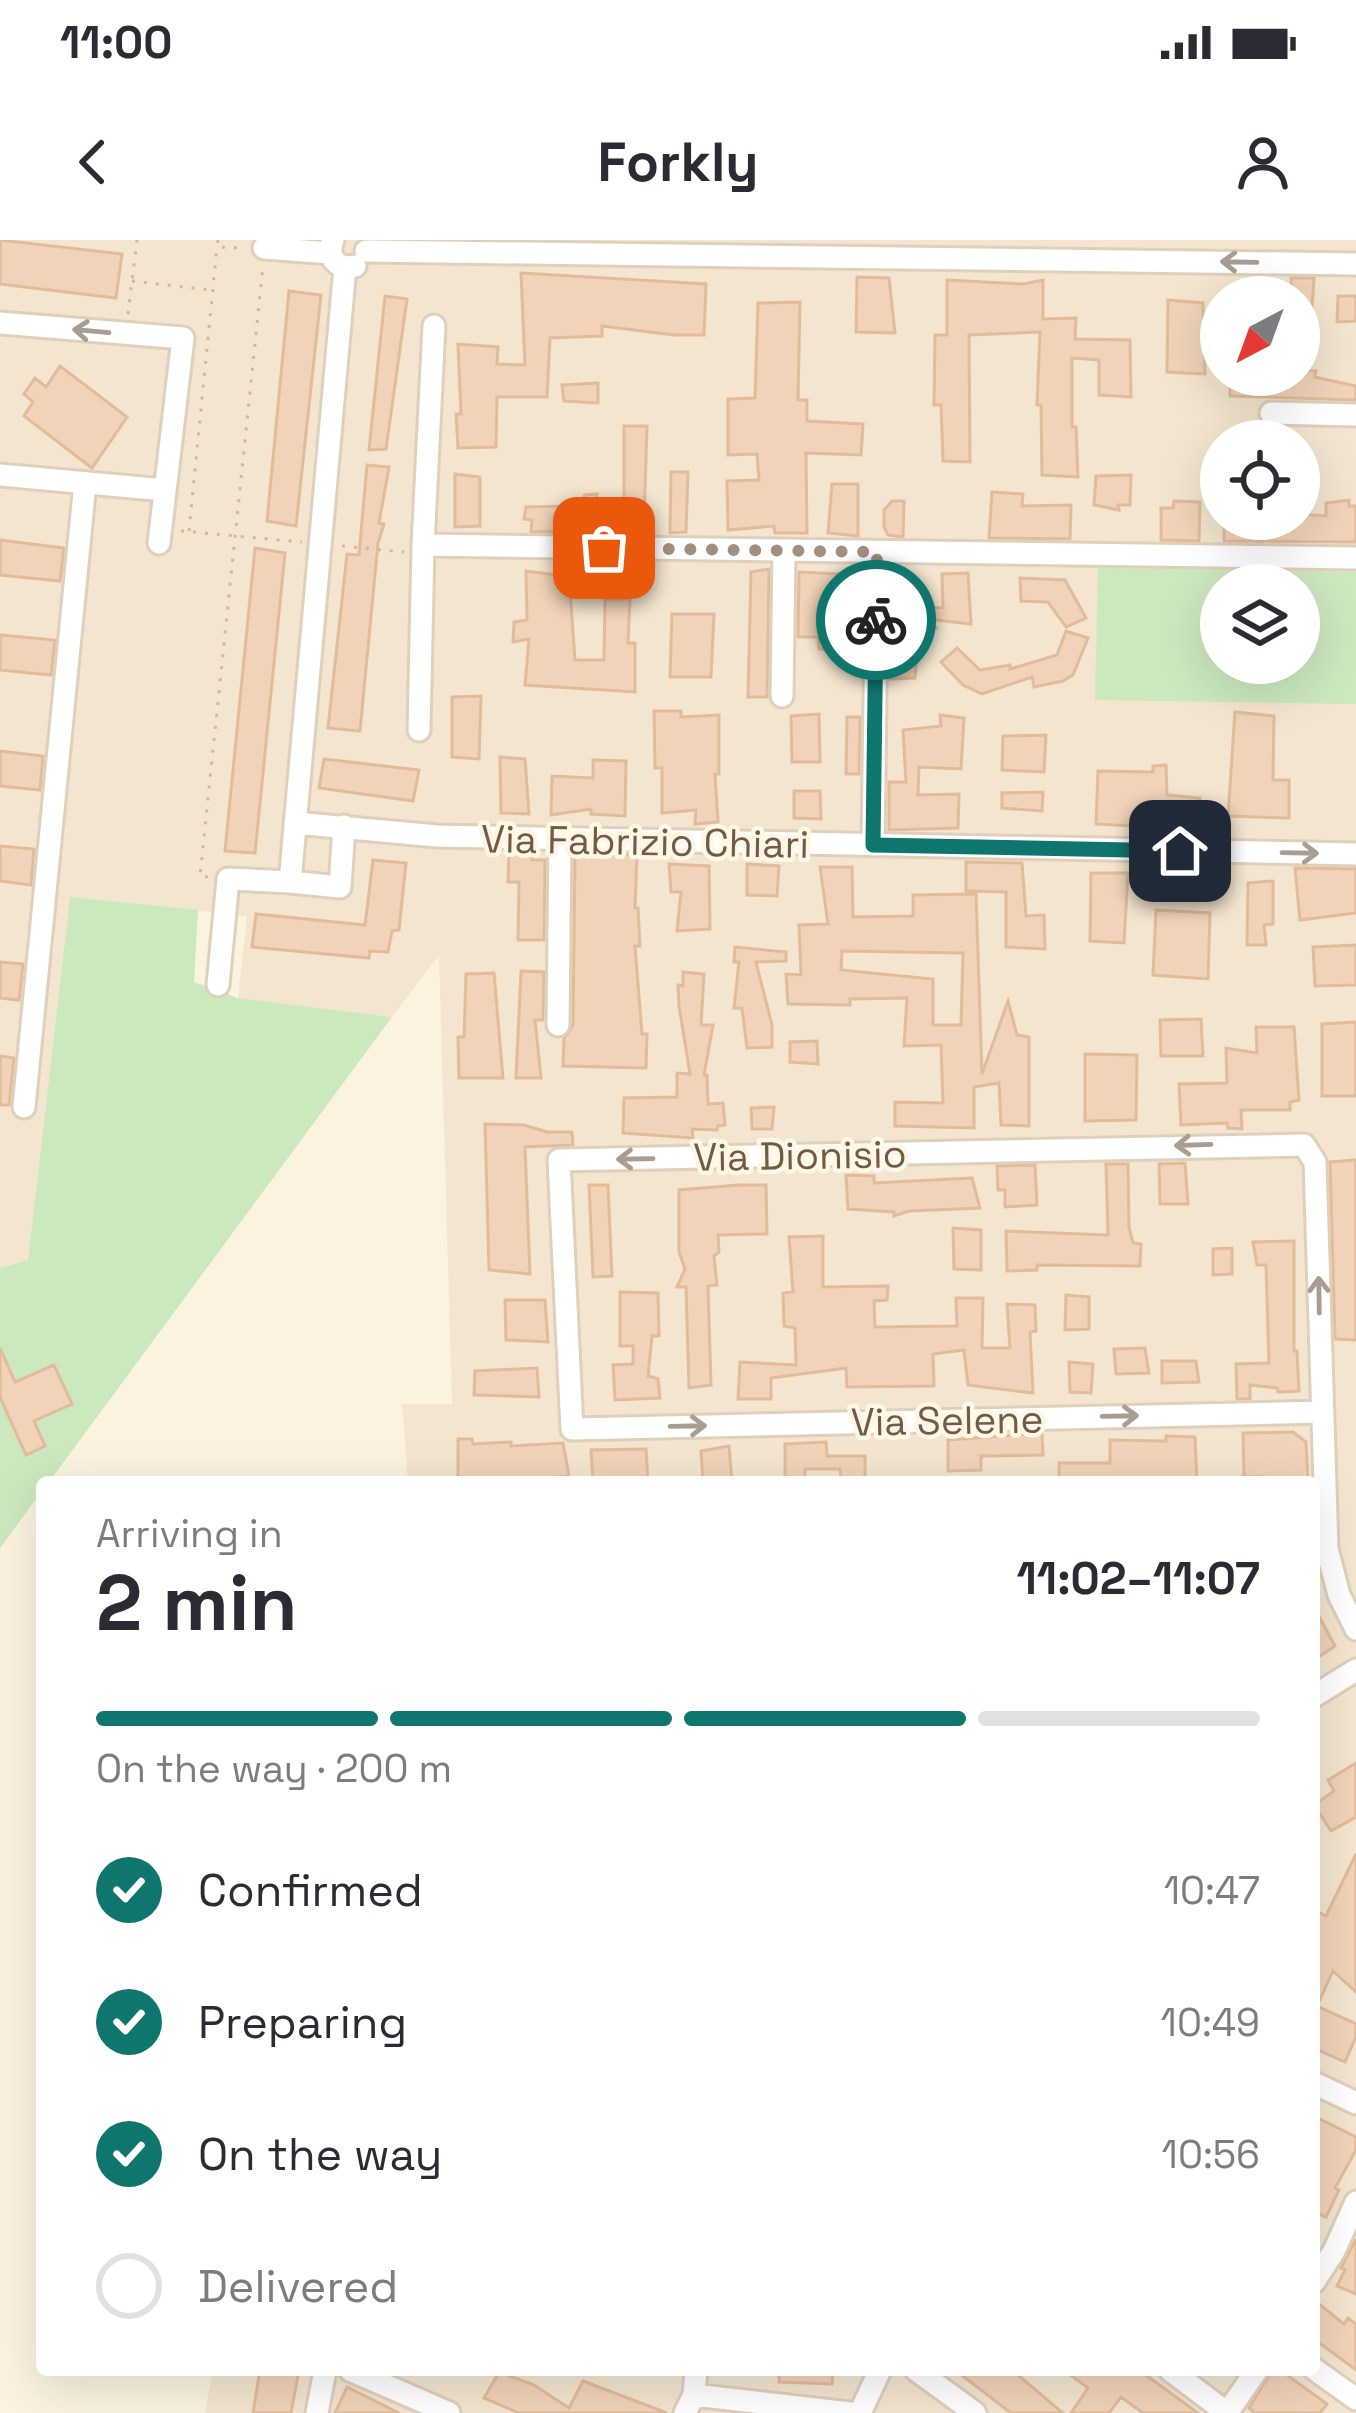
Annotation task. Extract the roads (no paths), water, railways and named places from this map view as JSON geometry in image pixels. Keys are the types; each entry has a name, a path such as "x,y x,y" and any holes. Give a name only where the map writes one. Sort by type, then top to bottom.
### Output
{"street":[{"path":"264,248 336,253 361,262 364,246 756,249 1356,264"},
{"path":"290,882 322,544 336,253"},
{"path":"0,323 183,338 160,536"},
{"path":"419,730 434,326"},
{"path":"1271,413 1356,415"},
{"path":"0,475 165,490"},
{"path":"24,1106 85,483"},
{"path":"423,549 1356,558"},
{"path":"782,696 784,550"},
{"path":"873,845 877,552"},
{"name":"Via Fabrizio Chiari","path":"295,824 436,836 1356,854"},
{"path":"218,985 227,879 340,886 344,826"},
{"path":"558,1025 560,839"},
{"name":"Via Dionisio","path":"572,1429 559,1160 1293,1143 1308,1148 1316,1162 1322,1412"},
{"path":"1322,1412 1327,1549 1339,1594 1356,1629"},
{"name":"Via Selene","path":"572,1429 1322,1412"},
{"path":"1320,1692 1356,1670"},
{"path":"1320,2085 1354,2097"},
{"path":"1320,2273 1356,2202"},
{"path":"1320,2373 1356,2399"},
{"path":"317,2413 324,2376"},
{"path":"364,2376 449,2413"},
{"path":"860,2413 877,2376"},
{"path":"924,2376 975,2413"},
{"path":"1178,2376 1227,2413 1253,2376"},
{"path":"689,2404 850,2413"}]}
